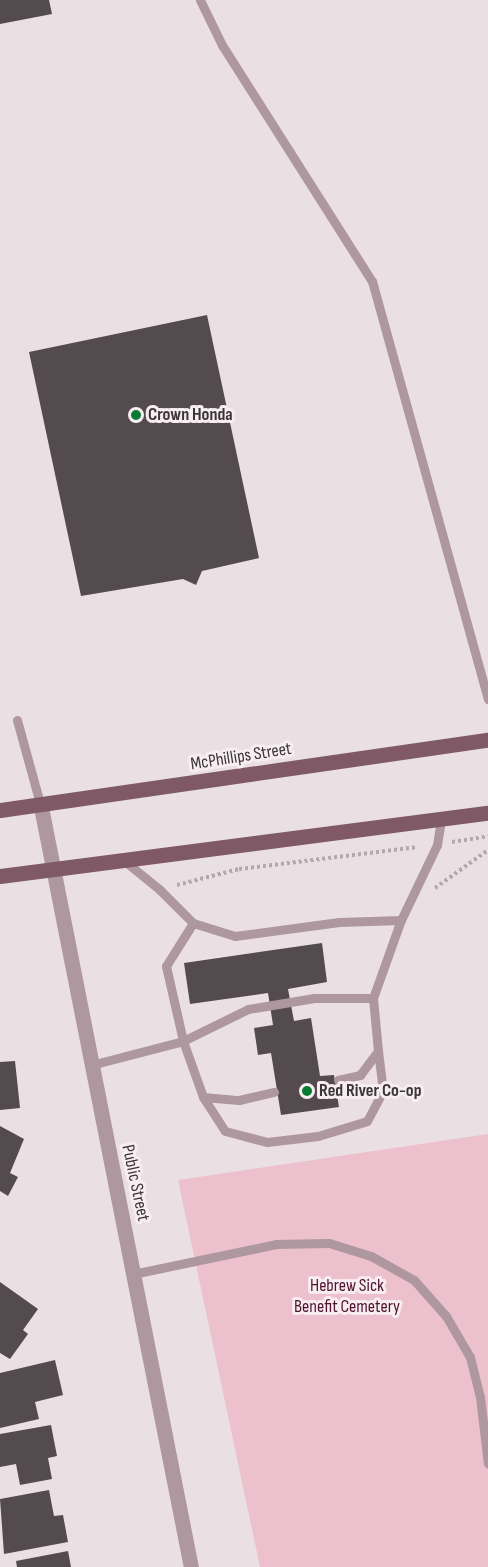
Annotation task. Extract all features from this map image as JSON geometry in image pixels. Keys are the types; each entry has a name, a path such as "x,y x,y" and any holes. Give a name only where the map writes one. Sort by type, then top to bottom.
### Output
{"main road":[{"name":"McPhillips Street","path":"0,810 41,807 488,740"},
{"path":"0,876 488,813"}],"street":[{"name":"Public Street","path":"41,807 51,868 191,1567"}],"lane":[{"path":"200,0 222,45 372,282 488,699"},
{"path":"17,720 41,807"},
{"path":"194,923 166,966 183,1041 203,1097 225,1131 267,1142 318,1136 367,1121 384,1091 373,998 401,921 436,845 441,819"},
{"path":"122,859 194,923 235,936 339,922 401,921"},
{"path":"91,1065 183,1041 248,1009 314,998 373,998"},
{"path":"338,1080 360,1075 378,1051"},
{"path":"203,1097 239,1100 274,1092"},
{"path":"133,1274 276,1244 328,1243 371,1256 414,1280 446,1316 470,1357 480,1397 488,1464"}],"path":[{"path":"164,894 181,882 239,869 436,845 488,836"},
{"path":"414,893 437,888 488,850"}],"green space":[{"name":"Hebrew Sick Benefit Cemetery","path":"488,1134 488,1567 260,1567 178,1180"}],"building":[{"path":"0,0 49,0 52,14 0,24"},
{"name":"Crown Honda","path":"207,315 259,558 202,571 196,585 183,579 81,596 29,352"},
{"path":"322,943 327,982 288,989 294,1021 311,1018 320,1076 334,1075 339,1107 281,1115 271,1053 258,1055 254,1028 273,1025 268,993 190,1004 184,963"},
{"path":"15,1061 20,1108 0,1110 0,1062"},
{"path":"0,1126 24,1139 10,1173 18,1177 8,1196 0,1191"},
{"path":"0,1282 38,1309 23,1330 28,1334 10,1359 0,1353"},
{"path":"55,1360 63,1395 35,1402 39,1419 0,1428 0,1373"},
{"path":"51,1425 57,1456 48,1458 52,1479 20,1485 16,1464 0,1467 0,1434"},
{"path":"49,1490 54,1516 63,1515 68,1542 4,1554 0,1499"},
{"path":"68,1551 71,1567 17,1567 16,1561"}],"place":[{"name":"Crown Honda","path":"136,415"},
{"name":"Red River Co-op","path":"307,1091"}]}
